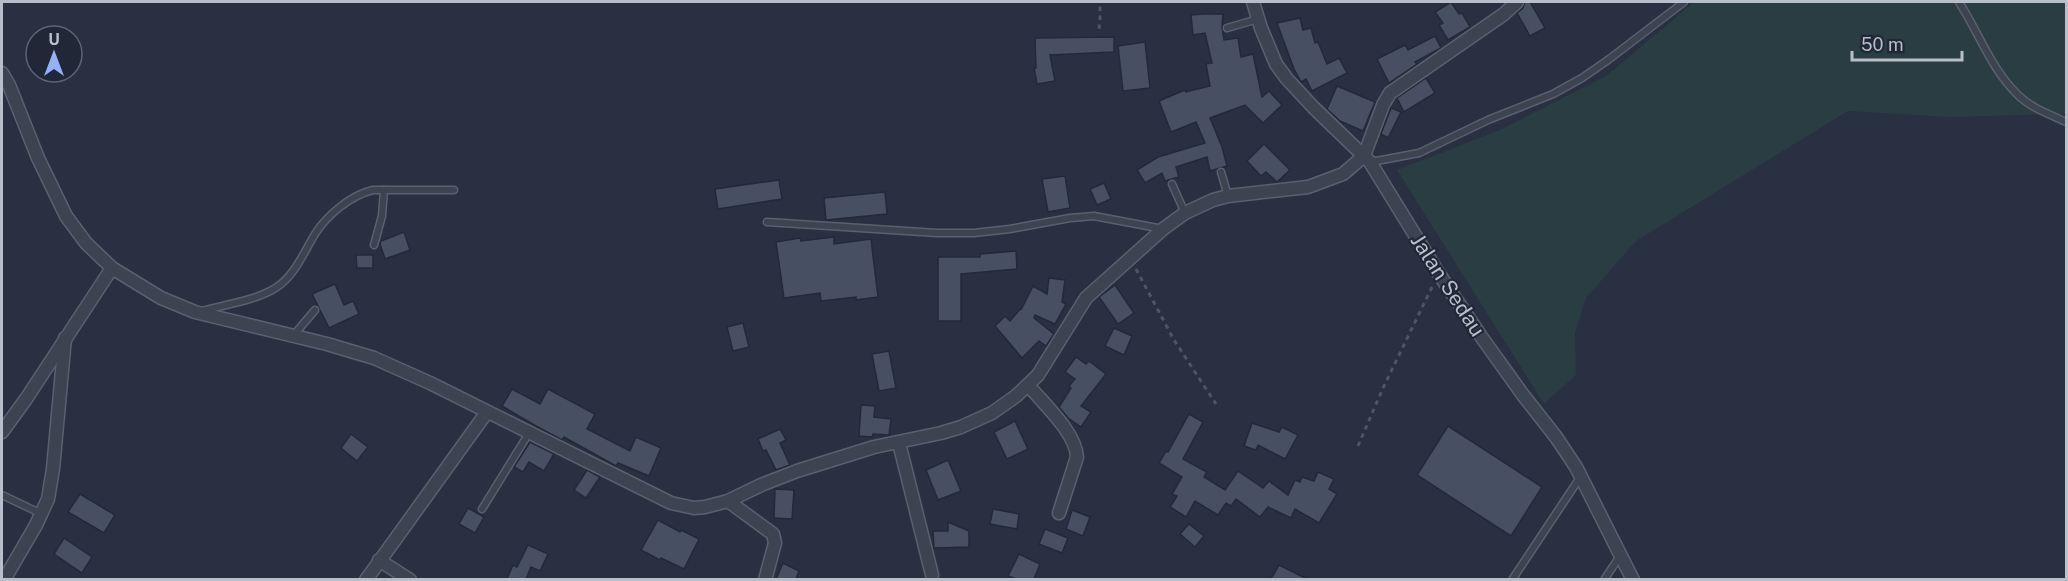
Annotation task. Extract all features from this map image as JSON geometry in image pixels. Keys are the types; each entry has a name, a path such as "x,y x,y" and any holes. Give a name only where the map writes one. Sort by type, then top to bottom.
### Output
{"street":[{"name":"Jalan Sedau","path":"1253,2 1276,64 1287,79 1367,159 1439,274 1504,370 1556,437 1581,475 1633,579"},
{"path":"2,73 38,158 66,216 86,243 112,268 161,298 195,312 374,358 671,503 694,508 728,501 797,471 874,447 961,427 992,413 1028,385 1053,352 1086,298 1163,228 1203,204 1228,196 1308,187 1332,180 1352,169 1367,159 1383,105 1390,93 1517,2"},
{"path":"2,432 112,268"},
{"path":"4,579 42,514 48,498 53,469 65,338"},
{"path":"1028,385 1070,435 1077,449 1077,457 1059,513"},
{"path":"366,579 487,412"},
{"path":"899,443 932,575"},
{"path":"728,501 769,530 775,538 765,579"},
{"path":"379,560 410,579"}],"lane":[{"path":"1367,159 1419,153 1442,144 1488,120 1553,94 1590,72 1684,2"},
{"path":"1959,2 2000,75 2019,97 2067,122"},
{"path":"1227,28 1258,19"},
{"path":"1221,172 1228,196"},
{"path":"1172,184 1185,213"},
{"path":"374,245 382,216 384,190"},
{"path":"195,312 264,294 278,287 301,259 317,232 332,214 364,192 454,190"},
{"path":"767,222 946,233 1001,230 1094,216 1163,228"},
{"path":"293,336 315,310"},
{"path":"482,509 529,433"},
{"path":"1512,579 1581,475"},
{"path":"2,495 42,514"},
{"path":"1604,579 1620,555"}],"path":[{"path":"1098,29 1100,2"},
{"path":"1131,259 1174,340 1216,404"},
{"path":"1358,446 1387,378 1439,274"}],"shaded area":[{"path":"1694,2 2066,2 2066,114 1949,117 1848,111 1636,241 1586,298 1575,333 1576,375 1544,404 1397,170 1500,130 1606,76"}],"building":[{"path":"1451,2 1459,14 1462,13 1470,27 1448,40 1439,25 1443,23 1435,12"},
{"path":"1525,2 1530,2 1545,28 1530,36 1517,13 1523,8"},
{"path":"1223,14 1224,40 1238,38 1241,57 1253,54 1262,97 1269,91 1282,105 1263,123 1245,105 1210,118 1227,166 1210,171 1207,157 1176,167 1179,177 1165,181 1162,173 1145,183 1137,170 1158,157 1205,143 1196,122 1171,132 1159,101 1185,90 1186,92 1210,86 1206,64 1212,63 1205,33 1193,35 1191,15"},
{"path":"1300,18 1303,30 1311,28 1315,43 1318,42 1327,64 1339,58 1347,73 1312,91 1306,79 1301,82 1294,69 1277,23"},
{"path":"1435,36 1441,48 1415,62 1417,64 1389,83 1377,59 1405,45 1408,50"},
{"path":"1114,37 1114,52 1050,55 1055,81 1037,84 1034,68 1036,68 1035,38"},
{"path":"1145,42 1150,88 1123,91 1118,46"},
{"path":"1426,78 1435,93 1404,112 1397,98"},
{"path":"1337,86 1375,102 1363,131 1340,121 1327,109"},
{"path":"1391,108 1401,112 1388,138 1381,134"},
{"path":"1264,144 1290,170 1277,182 1266,172 1261,176 1247,161"},
{"path":"1065,176 1070,208 1048,212 1042,179"},
{"path":"779,180 782,199 718,209 715,189"},
{"path":"1104,183 1111,199 1097,205 1090,189"},
{"path":"885,192 887,214 826,220 824,198"},
{"path":"404,232 410,250 385,259 381,241"},
{"path":"834,237 834,244 871,239 878,297 821,301 820,293 784,298 776,242 800,238 801,241"},
{"path":"1016,251 1017,269 961,274 961,321 938,321 938,257 980,257 980,254"},
{"path":"356,255 373,255 373,268 357,268"},
{"path":"1049,278 1065,280 1062,302 1066,304 1055,324 1035,315 1034,318 1054,334 1046,346 1039,341 1022,358 995,326 1005,316 1010,321 1021,308 1021,310 1033,286 1047,294"},
{"path":"335,284 344,305 353,301 359,314 329,328 312,294"},
{"path":"1115,285 1134,313 1118,324 1099,297"},
{"path":"743,323 749,347 733,351 727,327"},
{"path":"1114,328 1132,336 1124,355 1105,346"},
{"path":"889,351 896,388 879,391 872,354"},
{"path":"1076,357 1086,364 1089,361 1106,374 1081,406 1091,412 1081,427 1068,418 1059,407 1075,379 1065,372"},
{"path":"512,389 540,404 548,389 595,414 587,429 630,451 636,437 661,448 649,476 618,463 616,466 564,437 562,440 502,406"},
{"path":"861,405 875,406 874,417 891,419 889,435 859,436"},
{"path":"1189,414 1203,422 1183,459 1207,472 1204,477 1225,490 1238,471 1263,488 1269,481 1288,495 1295,480 1300,482 1302,477 1314,481 1318,472 1334,479 1329,489 1337,494 1319,523 1295,509 1291,518 1268,507 1260,517 1236,499 1231,506 1226,503 1218,515 1195,501 1186,517 1170,507 1177,496 1172,494 1182,477 1159,463 1166,451 1168,452"},
{"path":"1015,421 1028,449 1007,459 994,432"},
{"path":"1252,423 1279,432 1282,427 1298,435 1285,459 1258,445 1256,450 1244,446"},
{"path":"1448,426 1542,487 1511,536 1417,475"},
{"path":"780,429 786,440 780,443 790,465 776,470 758,439"},
{"path":"351,434 368,447 357,461 341,448"},
{"path":"530,442 554,454 544,471 529,462 523,472 514,467"},
{"path":"948,460 961,491 938,500 926,470"},
{"path":"587,470 600,477 586,498 574,490"},
{"path":"775,489 794,490 792,519 774,518"},
{"path":"80,494 115,515 104,533 68,512"},
{"path":"468,508 484,517 475,533 459,524"},
{"path":"993,509 1019,514 1017,529 990,524"},
{"path":"1072,510 1090,517 1083,536 1066,529"},
{"path":"658,520 699,539 684,569 641,550"},
{"path":"948,522 969,531 969,547 934,548 933,531 948,531"},
{"path":"1189,524 1204,536 1195,547 1180,534"},
{"path":"1045,529 1068,538 1062,553 1039,544"},
{"path":"64,538 92,557 82,573 54,554"},
{"path":"528,545 548,554 540,571 531,567 526,579 507,579 513,565 517,567"},
{"path":"1019,554 1040,564 1034,579 1017,579 1008,576"},
{"path":"783,563 799,571 796,579 776,579"},
{"path":"1279,565 1307,579 1271,579"}]}
